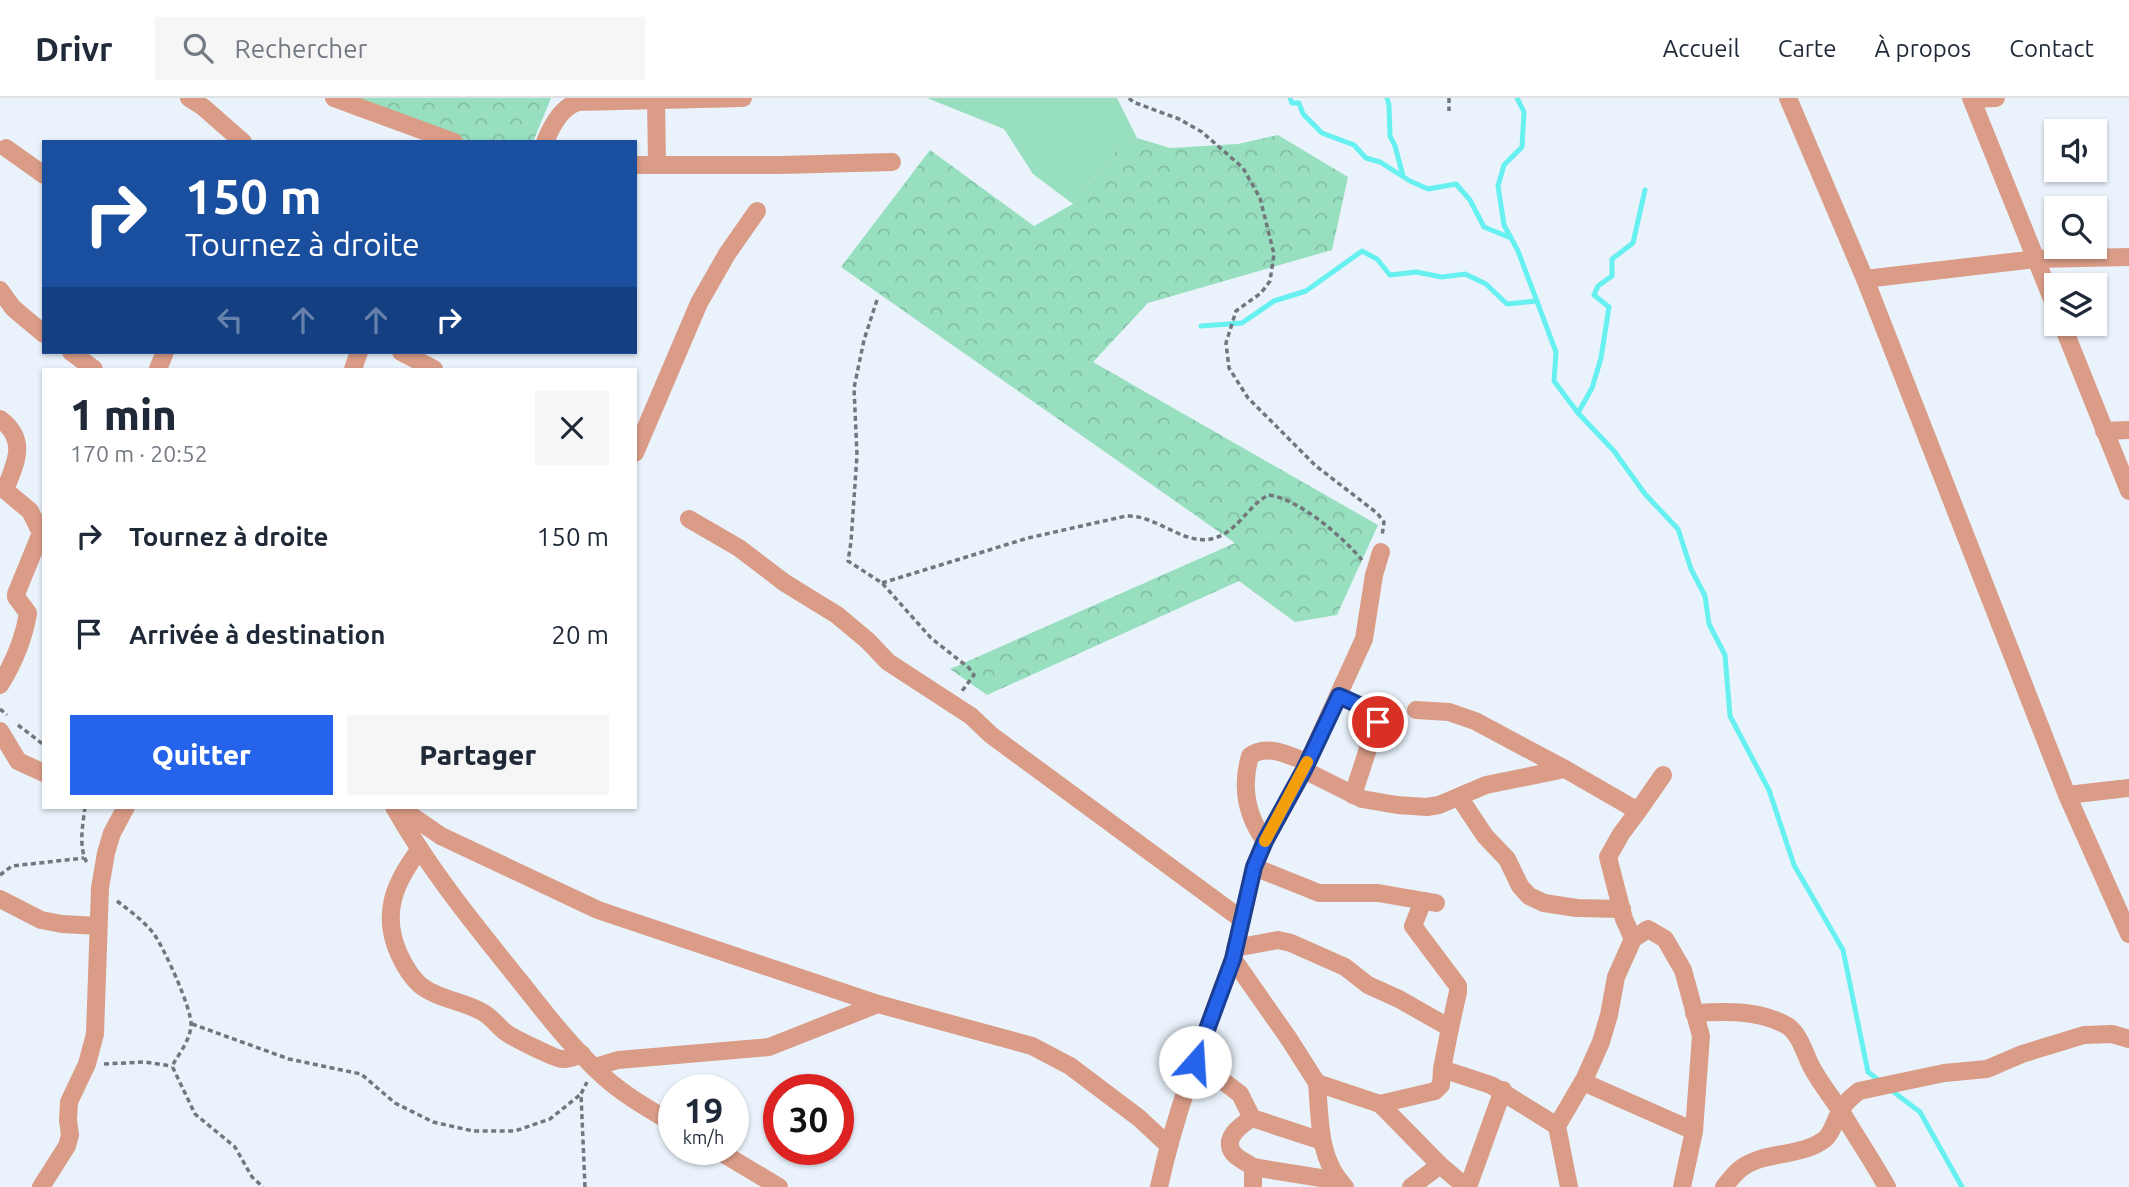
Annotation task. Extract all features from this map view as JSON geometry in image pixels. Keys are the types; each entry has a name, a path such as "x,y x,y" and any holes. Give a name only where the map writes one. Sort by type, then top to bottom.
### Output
{"street":[{"path":"189,98 241,140"},
{"path":"334,98 449,140"},
{"path":"656,98 657,165"},
{"path":"546,140 563,111 572,103 656,98 743,98"},
{"path":"1788,98 1865,279 2067,795 2129,934"},
{"path":"1996,98 1972,98 2044,280"},
{"path":"6,148 42,174"},
{"path":"637,165 892,162"},
{"path":"637,448 699,303 727,254 757,211"},
{"path":"1865,279 2036,260 2129,257"},
{"path":"0,290 13,308 42,332"},
{"path":"2067,336 2129,491"},
{"path":"74,354 93,368"},
{"path":"405,354 432,368"},
{"path":"0,419 13,432 18,446 16,463 3,488 30,511 42,534 16,594 28,613 13,662 0,685"},
{"path":"2104,431 2129,430"},
{"path":"690,519 733,544 793,588 837,615 888,662 971,716 1018,755 1241,919"},
{"path":"1159,1187 1168,1145 1202,1040 1234,954 1254,867 1339,696 1364,639 1374,575 1381,552"},
{"path":"0,592 22,603"},
{"path":"1339,696 1370,710 1378,719 1353,795"},
{"path":"1416,710 1449,712 1475,721 1638,811"},
{"path":"8,724 18,761 42,773"},
{"path":"1265,841 1254,827 1246,799 1250,756 1256,750 1270,750 1305,766 1362,799 1397,806 1440,805 1486,785 1564,769"},
{"path":"1633,939 1608,858 1621,834 1663,775"},
{"path":"2067,795 2129,788"},
{"path":"1458,797 1485,836 1507,859 1520,886 1529,896 1544,903 1577,908 1622,908"},
{"path":"41,1187 67,1146 70,1135 69,1102 87,1064 95,1034 100,888 109,843 122,809"},
{"path":"400,809 420,849 457,903 557,1027 603,1076 658,1114"},
{"path":"400,809 441,836 598,910 878,1004 1032,1046 1070,1066 1139,1118 1168,1145"},
{"path":"420,849 398,885 389,921 394,942 412,977 431,992 485,1013 514,1038 556,1058 618,1060 769,1047 878,1004"},
{"path":"1254,867 1319,893 1378,893 1429,902 1413,926 1458,986 1441,1085 1436,1091 1380,1104"},
{"path":"0,900 41,919 62,924 98,926"},
{"path":"1569,1187 1558,1126 1583,1082 1605,1029 1616,976 1633,939 1648,929 1665,939 1683,970 1701,1035 1694,1131 1682,1187"},
{"path":"1234,954 1278,940 1291,943 1345,967 1363,982 1450,1028"},
{"path":"1234,954 1317,1083 1322,1141 1342,1184"},
{"path":"1694,1013 1724,1010 1752,1014 1784,1023 1793,1031 1819,1082 1887,1187"},
{"path":"1724,1187 1744,1166 1757,1160 1782,1156 1827,1137 1840,1111 1859,1091 1944,1073 1987,1069 2022,1054 2084,1035 2112,1034 2129,1039"},
{"path":"1202,1040 1213,1070 1240,1094 1252,1118 1322,1141"},
{"path":"1442,1069 1491,1084 1558,1126"},
{"path":"1583,1082 1694,1131"},
{"path":"1317,1083 1380,1104 1440,1165 1467,1187 1503,1090"},
{"path":"1252,1118 1234,1132 1230,1146 1234,1154 1254,1167 1342,1184"},
{"path":"742,1165 779,1187"},
{"path":"1411,1187 1440,1165"},
{"path":"1253,1187 1254,1167"}],"path":[{"path":"1129,98 1202,132 1243,168 1260,198 1274,254 1270,281 1261,293 1236,311 1226,343 1229,368 1248,398 1316,466 1377,513 1384,522 1381,552"},
{"path":"1448,98 1450,111"},
{"path":"877,300 864,340 854,388 857,455 852,542 848,561 881,583 931,638 969,667 974,675 952,704"},
{"path":"881,583 1028,538 1126,516 1143,518 1192,539 1208,540 1222,536 1268,495 1290,501 1344,540 1374,575"},
{"path":"0,709 8,724 42,744"},
{"path":"85,809 81,838 84,858 100,888 147,926 156,937 173,970 192,1024 187,1040 172,1066"},
{"path":"0,875 12,866 84,858"},
{"path":"192,1024 289,1059 361,1073 395,1103 433,1122 473,1131 515,1131 550,1119 581,1094"},
{"path":"585,1187 581,1094 589,1060"},
{"path":"87,1064 145,1062 172,1066"},
{"path":"172,1066 195,1114 235,1147 252,1177 263,1187"}],"green space":[{"path":"348,98 551,98 534,140 464,140"},
{"path":"927,98 1117,98 1137,138 1119,147 1073,204 1033,174 1004,129"},
{"path":"1278,135 1348,177 1332,250 1148,303 1093,362 1378,525 1337,615 1295,622 1239,581 987,695 950,669 1235,543 841,267 930,150 1034,226 1073,204 1119,147 1137,138 1170,148 1238,144"}],"waterway":[{"path":"1290,98 1292,103 1299,103 1303,114 1322,133 1354,145 1366,158 1380,162 1410,181 1428,189 1456,184 1470,200 1484,227 1511,238"},
{"path":"1387,98 1390,136 1403,176"},
{"path":"1517,98 1524,112 1522,147 1504,165 1498,186 1504,225 1518,251 1556,352 1554,381 1578,413 1614,451 1645,494 1678,529 1691,569 1705,596 1709,624 1725,655 1730,716 1769,790 1794,865 1843,950 1868,1072 1881,1082"},
{"path":"1578,413 1592,388 1601,358 1609,307 1594,295 1598,286 1612,276 1612,259 1633,243 1645,190"},
{"path":"1201,326 1242,323 1274,301 1306,291 1362,251 1377,259 1390,275 1416,272 1442,277 1465,274 1486,284 1507,304 1537,301"},
{"path":"1891,1090 1920,1112 1962,1187"}],"slow traffic":[{"path":"1265,841 1307,762"}],"route":[{"path":"1195,1062 1233,959 1254,867 1339,696 1370,710 1378,722"}]}
